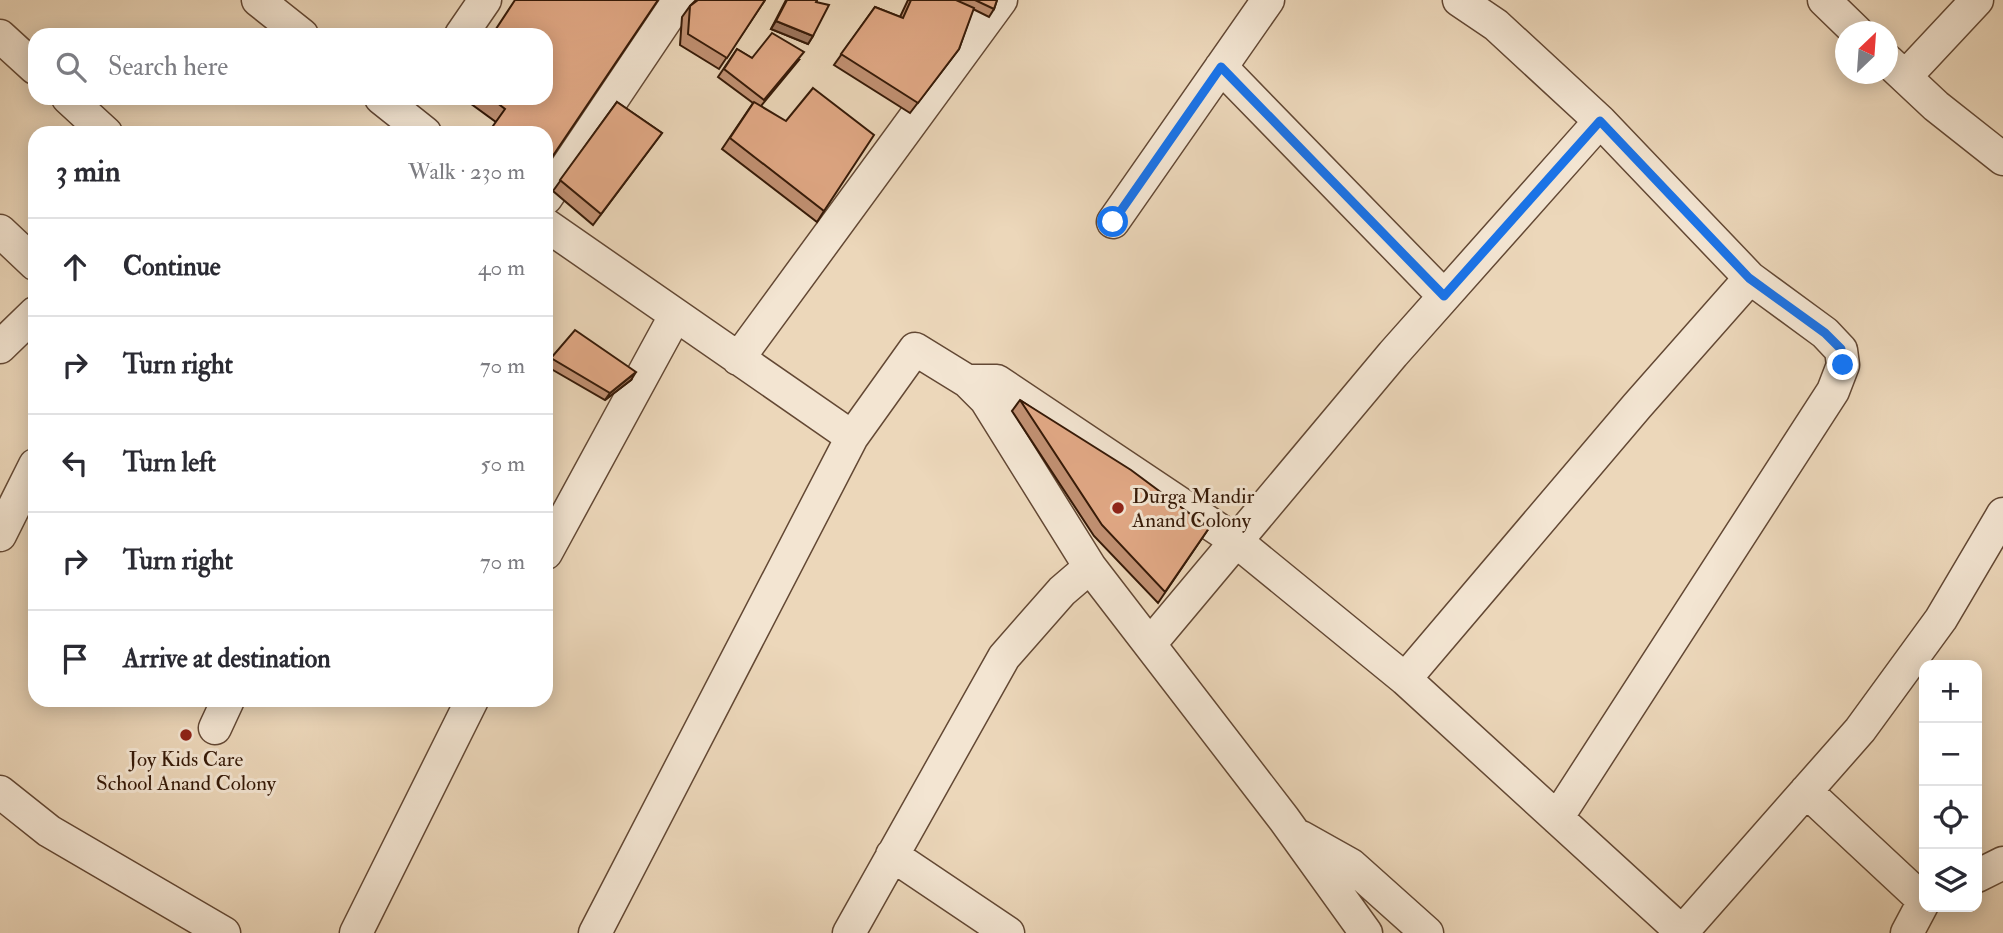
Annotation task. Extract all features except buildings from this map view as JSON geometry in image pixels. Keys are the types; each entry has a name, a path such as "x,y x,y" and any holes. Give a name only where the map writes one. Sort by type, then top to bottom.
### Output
{"street":[{"path":"258,0 293,28"},
{"path":"466,28 485,0"},
{"path":"553,188 678,0"},
{"path":"738,359 1001,0"},
{"path":"1113,222 1268,0"},
{"path":"1824,0 1846,21"},
{"path":"1898,67 1977,0"},
{"path":"1472,4 1600,121 1749,278 1825,333 1841,349 1843,365 1833,391 1557,817"},
{"path":"0,36 28,62"},
{"path":"1221,67 1444,296"},
{"path":"1898,71 1936,106 2003,159"},
{"path":"76,105 98,126"},
{"path":"1150,644 1444,296 1600,121"},
{"path":"553,230 852,437"},
{"path":"0,231 28,257"},
{"path":"1405,680 1749,278"},
{"path":"556,506 675,316"},
{"path":"0,347 28,320"},
{"path":"595,933 852,437 915,349 967,381 986,400 1090,568 1295,834 1366,933"},
{"path":"967,381 997,381 1236,541 1405,680 1682,932 1860,730 1941,619 2003,514"},
{"path":"0,534 28,479"},
{"path":"849,933 1004,657 1062,591 1090,568"},
{"path":"356,933 469,707"},
{"path":"1806,791 1919,896"},
{"path":"0,792 49,831 224,933"},
{"path":"1295,834 1352,865 1427,933"},
{"path":"892,855 1007,933"},
{"path":"1982,874 2003,863"},
{"path":"1907,933 1919,910"}],"place":[{"name":"Durga Mandir Anand Colony","path":"1118,508"},
{"name":"Joy Kids Care School Anand Colony","path":"186,735"}],"route":[{"path":"1113,222 1221,67 1444,296 1600,121 1749,278 1825,333 1841,349 1843,365"}]}
